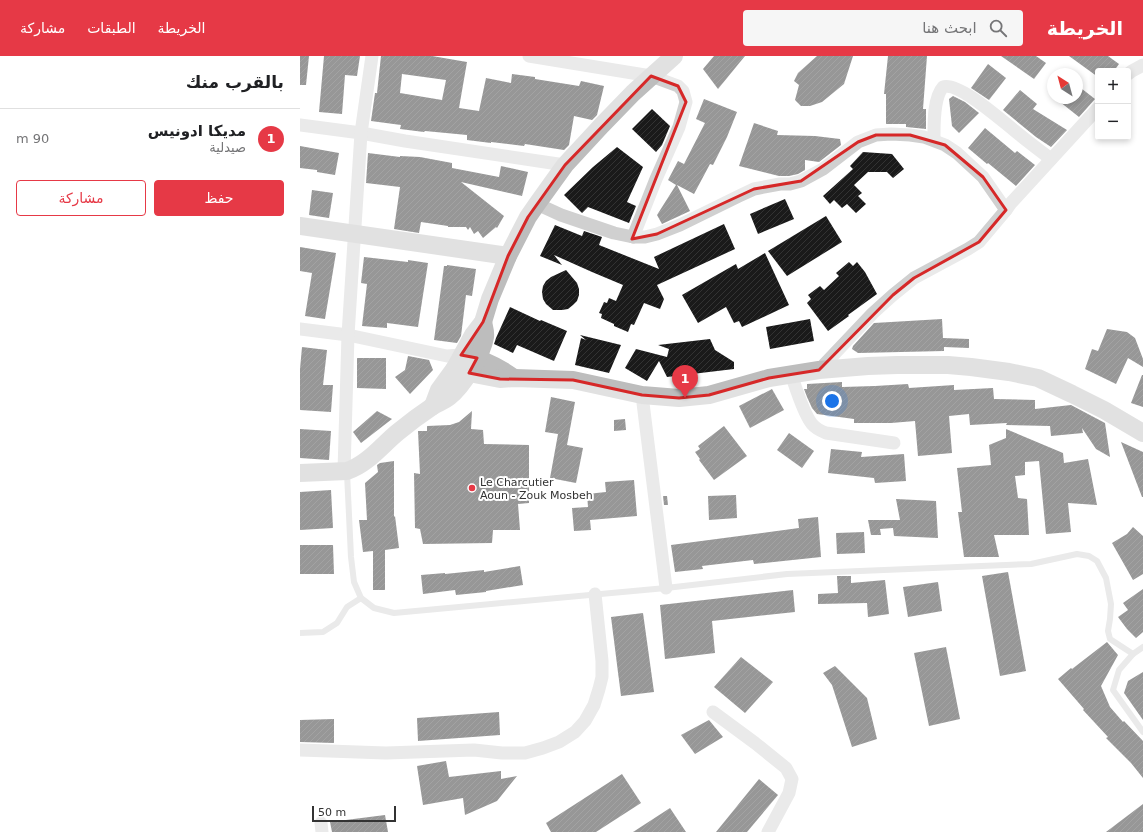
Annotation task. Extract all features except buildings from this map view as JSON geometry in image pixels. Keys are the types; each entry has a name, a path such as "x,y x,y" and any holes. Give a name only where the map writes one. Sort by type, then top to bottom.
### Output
{"main road":[{"path":"300,473 345,471 361,464 396,434 433,406 449,397 462,362 486,336 483,322 490,299 508,256 528,217 566,165 617,109 674,56"},
{"path":"300,226 508,256"},
{"path":"462,362 500,379 515,378 573,380 642,395 679,398 715,394 769,378 819,370 868,366 925,365 971,367 1009,372 1038,378 1104,410 1143,433"}],"street":[{"path":"345,471 348,335 354,234 361,133 372,56"},
{"path":"529,56 651,76 678,86 683,91 686,102 679,127 633,237"},
{"path":"1131,72 1143,65"},
{"path":"934,140 939,94 943,87 948,86 978,101 1051,160"},
{"path":"819,370 873,313 914,278 979,242 1011,203 1095,111"},
{"path":"300,125 566,165"},
{"path":"537,204 561,215 614,233 633,237 645,237 680,225 754,190 780,184 801,182 823,169 858,142 872,136 891,134 910,135 934,140 945,145 957,153 983,177 1006,210"},
{"path":"300,329 348,335 462,362"},
{"path":"791,374 807,416 817,429 831,434 894,443"},
{"path":"642,395 666,588"},
{"path":"300,750 386,753 474,750 502,753 525,753 559,742 575,732 585,721 594,705 599,690 602,677 602,661 595,594"},
{"path":"713,712 756,743 786,768 792,779 789,793 768,832"}],"lane":[{"path":"345,471 350,557 354,582 361,598 374,608 394,613 666,588 787,574 1031,564 1077,554 1089,556 1097,561 1106,578 1111,604 1108,631 1110,639 1132,654"},
{"path":"300,633 323,632 337,623 347,607 361,598"},
{"path":"1143,647 1132,654 1119,670 1113,690 1143,732"}],"highlighted area":[{"path":"651,76 678,86 686,102 632,239 657,234 754,189 801,181 858,142 876,135 910,135 945,145 983,177 1006,210 979,242 914,278 893,295 819,370 769,378 709,395 679,398 642,395 573,380 500,379 469,373 477,358 461,355 483,322 508,256 528,217 565,165"}],"place":[{"name":"مديكا ادونيس","path":"685,398"},
{"name":"Le Charcutier Aoun - Zouk Mosbeh","path":"472,488"}]}
